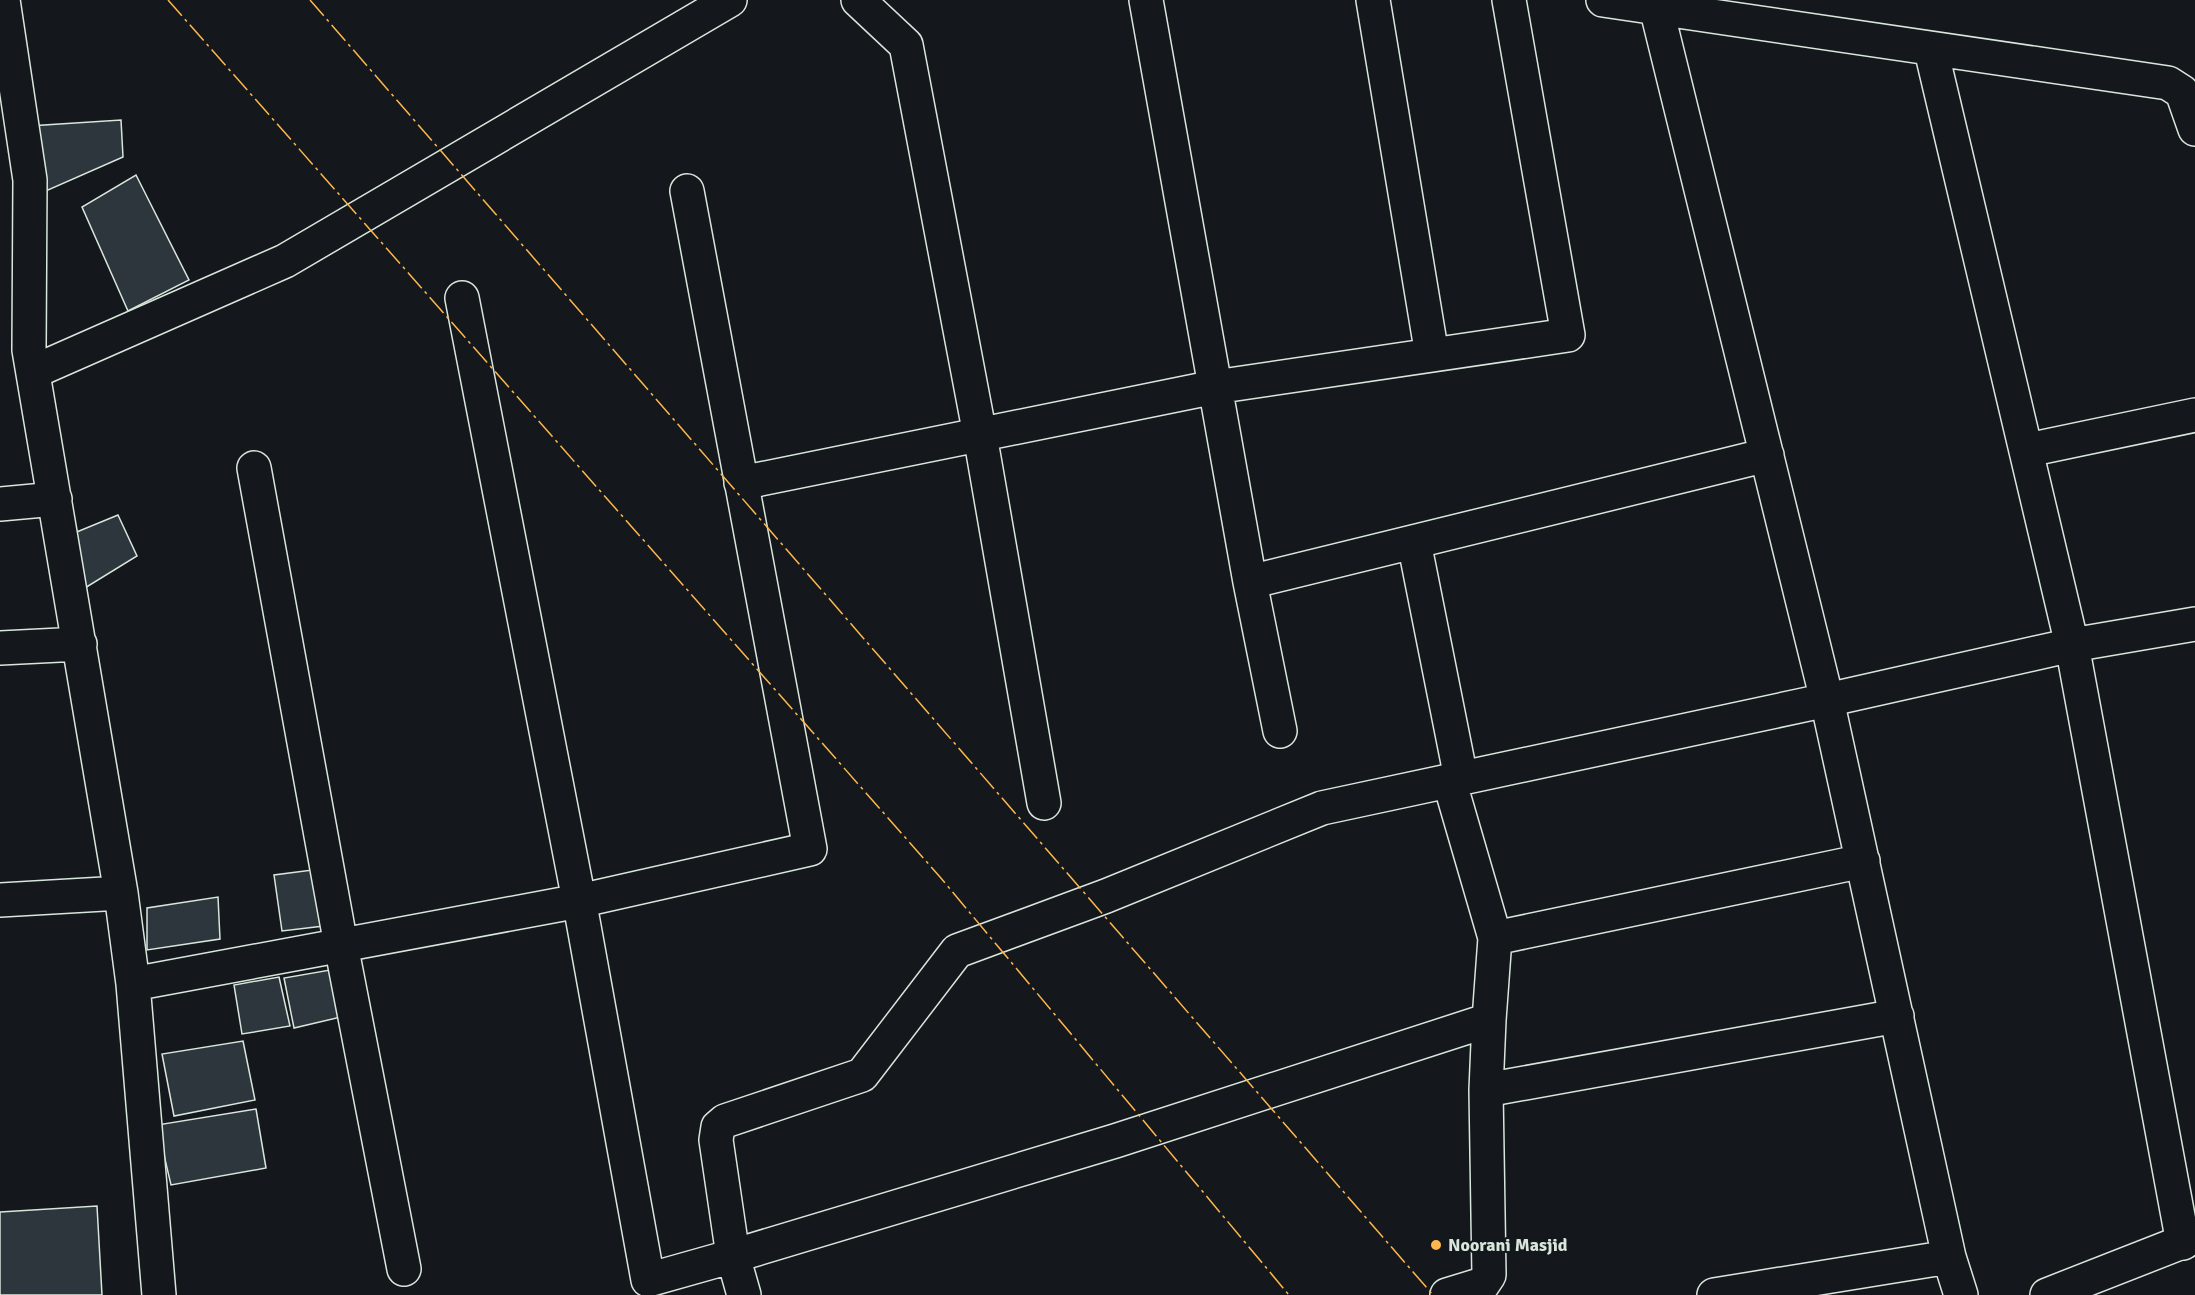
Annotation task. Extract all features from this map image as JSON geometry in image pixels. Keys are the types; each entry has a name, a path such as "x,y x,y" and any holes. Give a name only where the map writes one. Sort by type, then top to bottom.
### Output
{"street":[{"path":"3,0 30,180 29,350 121,893 133,984 159,1295"},
{"path":"33,372 285,261 730,0"},
{"path":"858,0 906,45 980,435 1044,803"},
{"path":"1146,0 1250,582 1280,731"},
{"path":"1373,0 1432,355"},
{"path":"741,483 1215,387 1568,335 1509,0"},
{"path":"1603,0 1656,4 1931,51 2168,83 2182,92 2195,129"},
{"path":"1656,4 1827,700 1949,1257 1961,1295"},
{"path":"1931,51 2028,450 2072,645 2189,1240 2047,1295"},
{"path":"133,984 579,901 810,849 687,191"},
{"path":"462,297 579,901 648,1280 1115,1141 1488,1020"},
{"path":"2028,450 2195,415"},
{"path":"1250,582 1767,455"},
{"path":"254,468 341,945 404,1269"},
{"path":"0,504 55,499"},
{"path":"1414,542 1455,779 1496,939 1488,1020 1486,1090 1489,1275 1483,1284 1473,1289 1447,1295"},
{"path":"744,1295 734,1256 716,1140 718,1128 725,1121 862,1075 957,951 1106,896 1322,808 2072,645 2195,624"},
{"path":"0,648 80,644"},
{"path":"1496,939 1863,861"},
{"path":"0,900 121,893"},
{"path":"1486,1090 1897,1016"},
{"path":"1714,1295 1949,1257"}],"building":[{"path":"121,120 123,157 39,194 29,126"},
{"path":"136,175 189,280 128,311 82,207"},
{"path":"118,515 137,556 80,591 67,536"},
{"path":"320,869 332,925 282,931 274,875"},
{"path":"218,897 220,939 147,950 147,908"},
{"path":"330,970 341,1017 294,1028 284,978"},
{"path":"279,977 290,1026 242,1034 234,985"},
{"path":"243,1041 255,1100 174,1116 162,1054"},
{"path":"256,1109 266,1168 171,1185 157,1125"},
{"path":"97,1206 102,1295 0,1295 0,1212"}],"power":[{"path":"168,0 940,877 1289,1295"},
{"path":"310,0 1433,1295"}],"place":[{"name":"Noorani Masjid","path":"1436,1245"}]}
